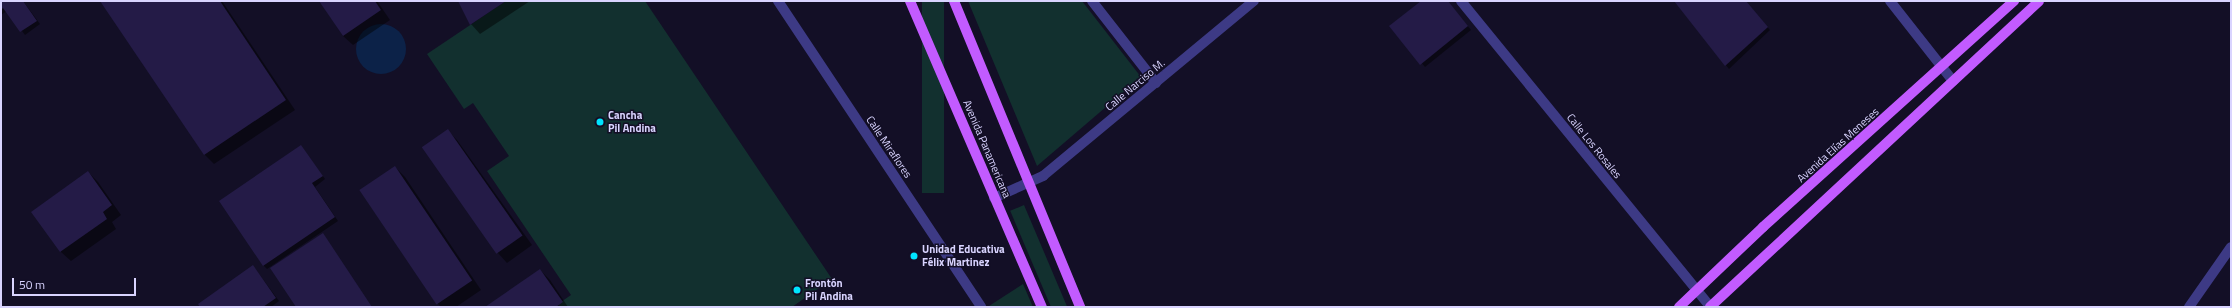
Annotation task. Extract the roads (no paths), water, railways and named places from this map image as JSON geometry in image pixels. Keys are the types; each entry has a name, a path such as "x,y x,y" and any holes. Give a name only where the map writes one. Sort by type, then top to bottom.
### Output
{"main road":[{"name":"Avenida Panamericana","path":"910,1 1042,307"},
{"path":"954,1 1080,307"},
{"name":"Avenida Elías Meneses","path":"1679,307 1764,227 1942,68 2014,1"},
{"path":"1710,307 2039,1"}],"street":[{"name":"Calle Miraflores","path":"778,1 981,307"},
{"path":"1092,1 1156,83"},
{"name":"Calle Narciso M.","path":"994,198 1042,176 1254,1"},
{"name":"Calle Los Rosales","path":"1461,1 1710,307"},
{"path":"1890,1 1953,81"},
{"path":"2189,307 2231,247"}],"water":[{"path":"376,24 386,24 399,31 406,44 406,54 399,67 386,74 376,74 367,70 360,63 356,54 356,44 360,35 367,28"}],"place":[{"name":"Cancha Pil Andina","path":"600,122"},
{"name":"Unidad Educativa Félix Martinez","path":"914,256"},
{"name":"Frontón Pil Andina","path":"797,290"}]}
